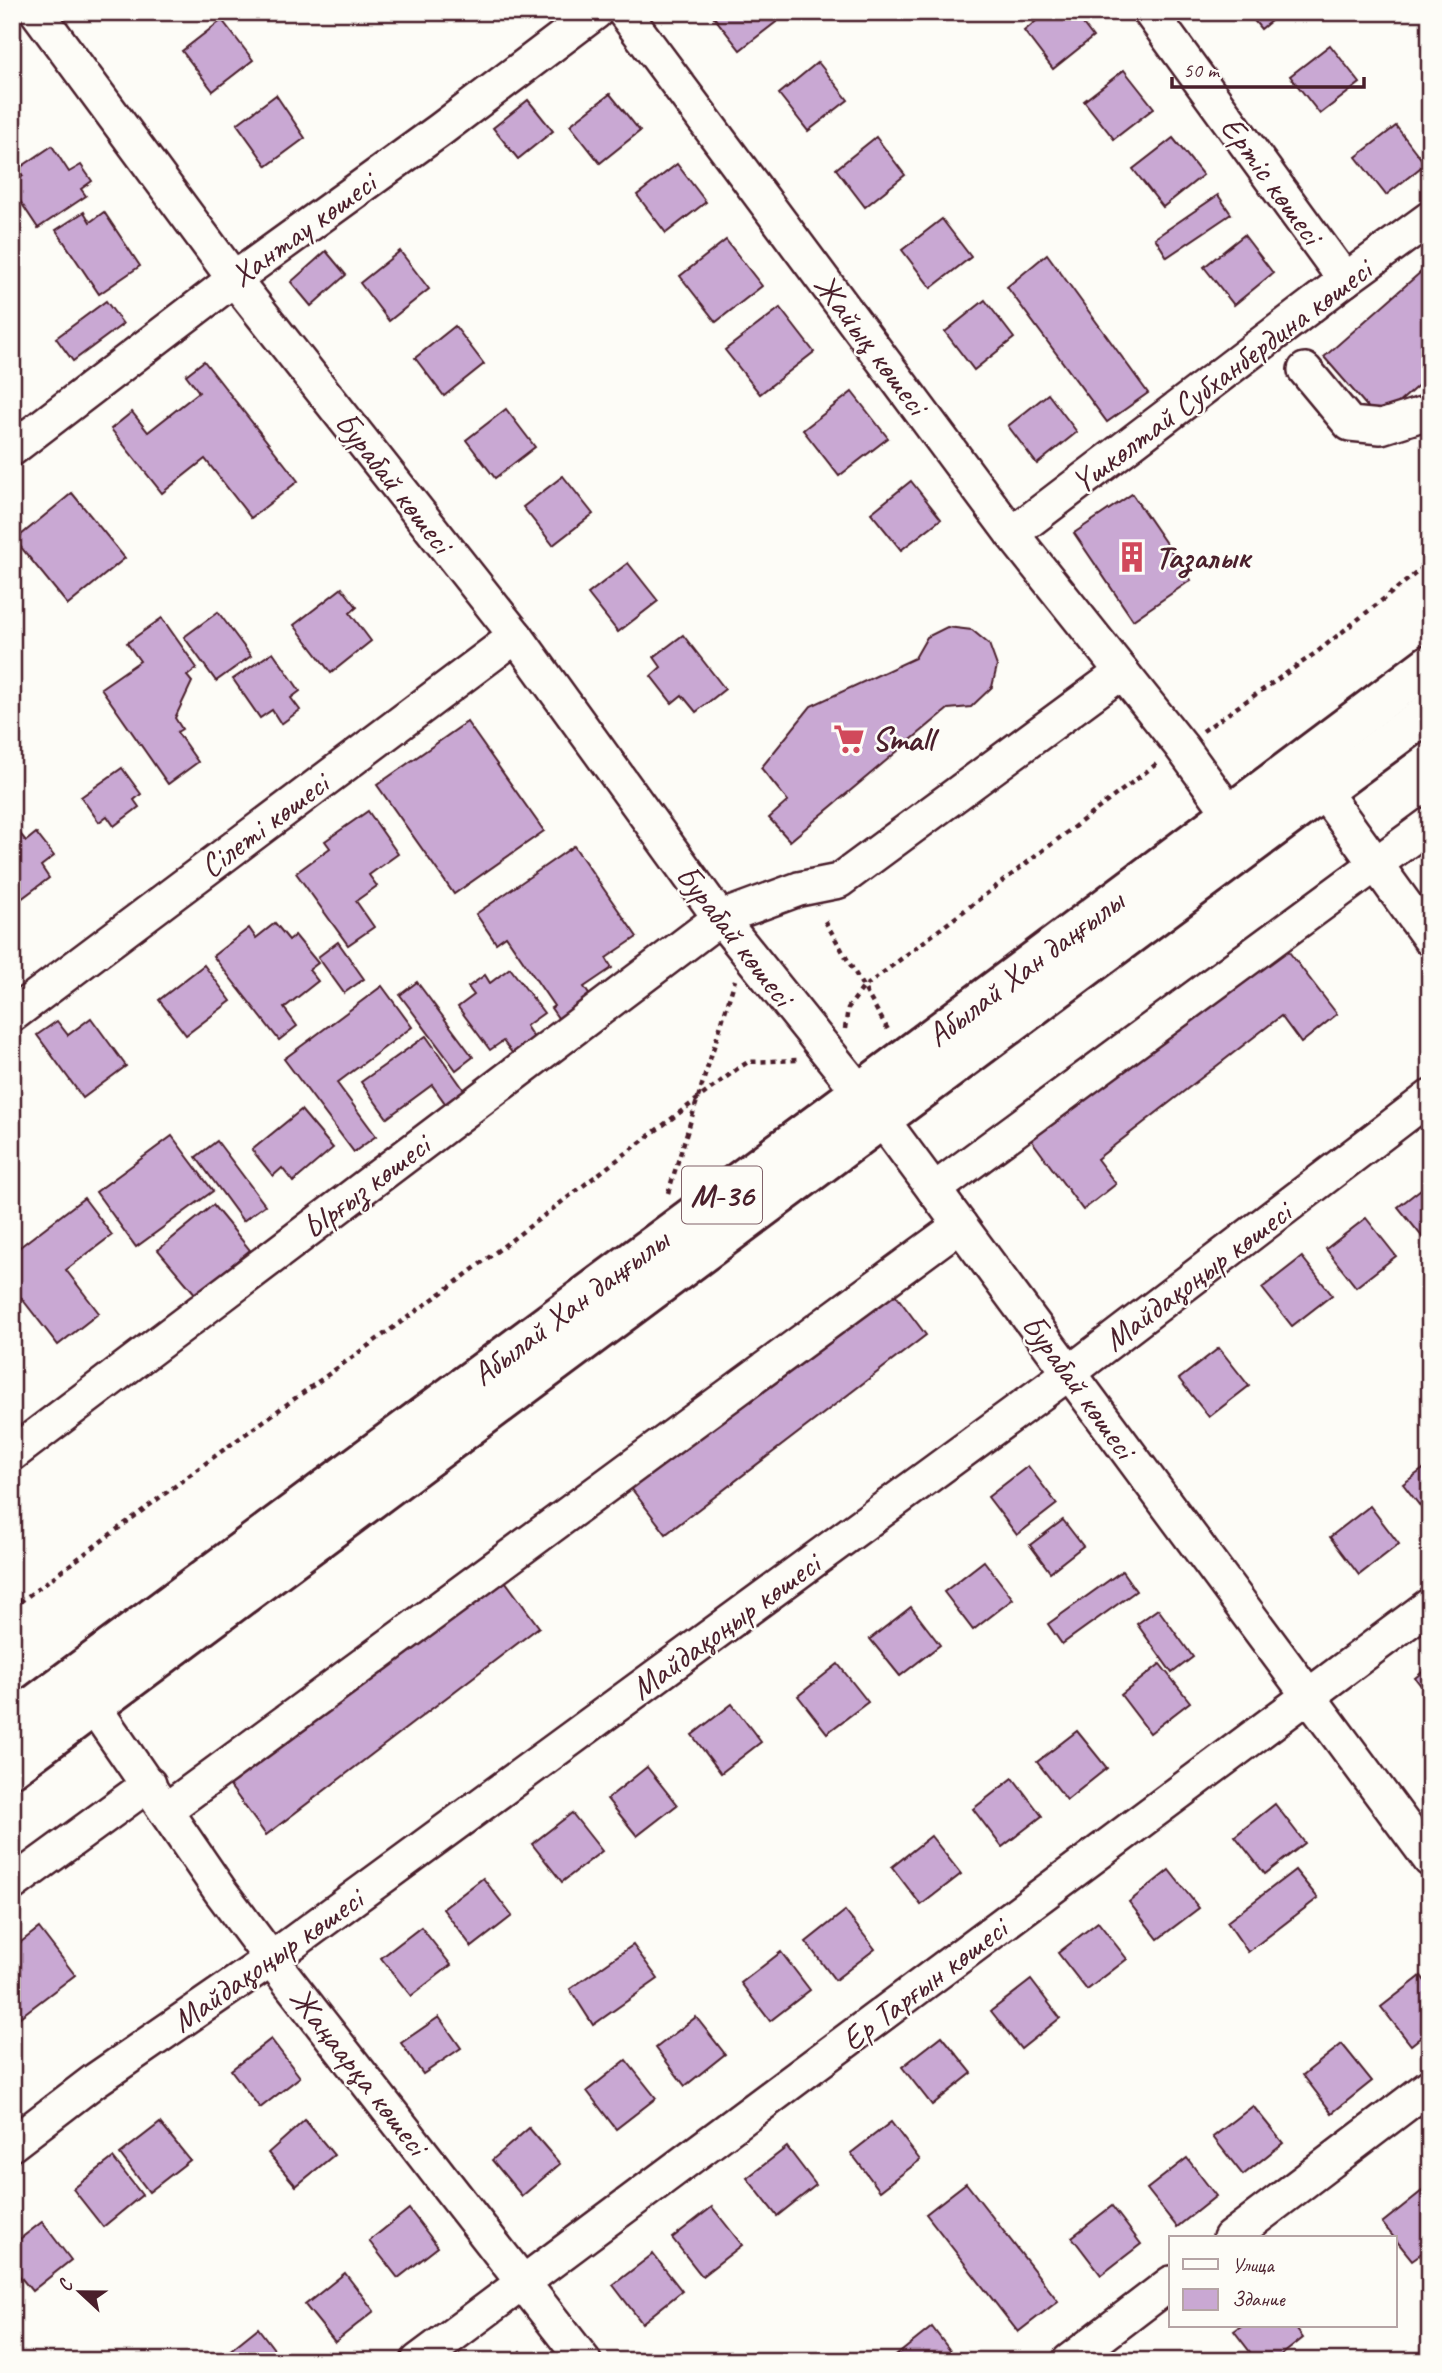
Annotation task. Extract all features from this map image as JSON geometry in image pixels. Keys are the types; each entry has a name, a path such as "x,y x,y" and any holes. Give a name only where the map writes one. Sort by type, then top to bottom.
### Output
{"main road":[{"name":"Абылай Хан даңғылы","path":"12,1767 94,1707 871,1106 1231,815 1430,664"},
{"name":"Абылай Хан даңғылы","path":"12,1722 871,1106 1322,791 1430,711"}],"street":[{"name":"Бурабай көшесі","path":"37,12 234,279 516,636 720,918 871,1106 1430,1860"},
{"name":"Хантау көшесі","path":"12,449 234,279 440,130 596,12"},
{"name":"Жайық көшесі","path":"624,12 1012,534 1181,746 1231,815"},
{"name":"Ертіс көшесі","path":"1150,12 1345,280"},
{"name":"Үшкөлтай Субханбердина көшесі","path":"1012,534 1430,218"},
{"path":"1305,370 1350,424 1381,427 1422,414 1430,416"},
{"name":"Сілеті көшесі","path":"12,1015 516,636"},
{"name":"Ырғыз көшесі","path":"12,1454 720,918 799,889 839,881 1122,672"},
{"path":"1322,791 1430,939"},
{"path":"934,1190 1430,824"},
{"name":"Майдақоңыр көшесі","path":"12,2144 94,2081 271,1959 1069,1373 1430,1097"},
{"path":"12,1884 157,1797 960,1225"},
{"name":"Ер Тарғын көшесі","path":"418,2361 1430,1605"},
{"name":"Жаңаарқа көшесі","path":"94,1707 221,1892 271,1959 584,2361"},
{"path":"1233,2236 1430,2086"},
{"path":"1069,2361 1169,2285"}],"path":[{"path":"844,1037 849,1008 863,988 1181,746 1317,652 1430,562"},
{"path":"825,921 892,1037"},
{"path":"680,1189 668,1193 735,979"},
{"path":"12,1608 222,1451 451,1286 748,1062 800,1060"}],"building":[{"path":"710,12 774,12 780,19 740,50"},
{"path":"1047,12 1074,12 1093,37 1053,69 1024,31"},
{"path":"1247,12 1282,12 1261,29"},
{"path":"222,20 253,60 213,91 182,51"},
{"path":"1330,45 1360,83 1320,114 1290,76"},
{"path":"818,62 848,100 808,131 779,94"},
{"path":"1124,70 1154,108 1114,139 1084,101"},
{"path":"610,94 640,131 600,163 570,125"},
{"path":"276,95 305,138 267,166 237,124"},
{"path":"528,100 553,131 518,159 493,128"},
{"path":"12,105 19,114 12,119"},
{"path":"1396,126 1425,164 1386,195 1356,157"},
{"path":"876,137 905,175 865,207 836,169"},
{"path":"1173,138 1203,175 1163,207 1133,169"},
{"path":"52,146 69,172 81,165 92,181 81,189 86,196 38,228 12,189 12,183 23,176 18,169"},
{"path":"677,164 706,202 666,233 637,195"},
{"path":"1218,195 1231,214 1167,257 1155,238"},
{"path":"84,212 90,222 104,212 140,266 99,294 56,230"},
{"path":"942,219 971,257 931,288 902,250"},
{"path":"1244,235 1273,273 1234,305 1204,267"},
{"path":"726,240 762,286 716,322 680,276"},
{"path":"326,251 346,275 311,306 291,282"},
{"path":"400,251 429,289 389,321 360,283"},
{"path":"1047,254 1148,393 1107,422 1007,287"},
{"path":"1430,264 1430,375 1379,420 1324,357"},
{"path":"985,300 1014,338 974,370 945,332"},
{"path":"106,301 123,324 73,361 56,338"},
{"path":"780,308 814,352 760,394 725,350"},
{"path":"455,326 484,364 444,396 415,358"},
{"path":"204,361 298,481 251,518 205,459 162,493 111,429 132,412 148,432 199,392 186,375"},
{"path":"852,392 888,438 839,476 803,430"},
{"path":"1048,394 1077,432 1037,464 1008,426"},
{"path":"506,409 535,447 495,478 466,440"},
{"path":"563,476 593,514 553,545 523,507"},
{"path":"911,481 941,519 901,550 871,513"},
{"path":"72,493 125,558 68,605 15,540"},
{"name":"Тазалык","path":"1132,494 1191,580 1133,620 1074,533"},
{"path":"628,563 658,601 618,632 588,594"},
{"path":"342,588 357,607 350,613 371,641 331,673 294,625"},
{"path":"218,612 251,656 216,681 184,637"},
{"path":"162,618 197,668 187,676 192,682 175,718 182,729 177,732 198,762 168,784 101,688 140,661 127,643"},
{"name":"Small","path":"947,627 972,630 989,644 997,666 992,687 971,707 948,709 790,841 769,818 788,801 761,768 811,706 915,658 927,637"},
{"path":"683,635 725,689 696,712 682,695 672,703 651,676 661,667 654,657"},
{"path":"273,652 300,691 291,698 300,710 281,724 272,710 260,718 233,679"},
{"path":"467,722 544,831 454,894 377,785"},
{"path":"122,768 141,794 134,800 139,807 114,826 107,816 99,822 81,797"},
{"path":"368,811 398,854 369,875 377,886 356,901 374,927 348,945 296,873 330,848 325,841"},
{"path":"17,830 26,841 36,833 54,856 41,866 49,878 21,899 12,888 12,834"},
{"path":"574,846 637,937 606,958 612,968 584,987 597,1006 565,1028 551,1008 554,1006 506,936 496,943 476,914"},
{"path":"275,923 289,940 295,935 318,963 309,970 318,981 284,1008 297,1026 279,1040 213,956 249,928 256,938"},
{"path":"338,942 364,979 344,993 318,957"},
{"path":"1286,948 1337,1014 1301,1043 1281,1016 1097,1159 1116,1184 1083,1210 1029,1137"},
{"path":"204,965 231,1001 186,1035 159,1000"},
{"path":"510,968 544,1013 526,1026 534,1038 513,1054 503,1041 490,1050 458,1007 474,995 468,987 485,975 490,983"},
{"path":"417,982 473,1057 456,1070 400,995"},
{"path":"382,986 412,1027 337,1083 376,1136 354,1152 284,1059"},
{"path":"91,1018 126,1066 83,1098 37,1035 57,1021 68,1035"},
{"path":"426,1036 469,1097 450,1110 432,1085 387,1118 361,1082"},
{"path":"301,1110 333,1148 293,1182 282,1168 273,1176 252,1150"},
{"path":"172,1136 213,1191 136,1247 96,1192"},
{"path":"217,1141 265,1205 243,1221 196,1157"},
{"path":"1430,1182 1430,1243 1428,1244 1398,1207"},
{"path":"84,1198 112,1235 66,1270 99,1313 58,1345 12,1286 12,1253"},
{"path":"213,1205 250,1250 196,1295 158,1250"},
{"path":"1366,1218 1396,1256 1356,1287 1326,1249"},
{"path":"1302,1257 1332,1295 1292,1326 1262,1288"},
{"path":"892,1290 926,1335 666,1534 631,1488"},
{"path":"1219,1348 1249,1386 1209,1417 1179,1379"},
{"path":"1430,1464 1430,1519 1403,1484"},
{"path":"1028,1466 1057,1504 1017,1535 988,1497"},
{"path":"1370,1506 1399,1544 1359,1575 1330,1537"},
{"path":"1063,1520 1083,1546 1050,1572 1030,1545"},
{"path":"984,1561 1013,1599 973,1630 944,1592"},
{"path":"1122,1571 1136,1591 1062,1644 1048,1624"},
{"path":"500,1574 539,1627 266,1835 227,1782"},
{"path":"911,1607 940,1645 900,1676 870,1639"},
{"path":"1158,1609 1193,1657 1172,1673 1137,1624"},
{"path":"838,1664 868,1702 827,1733 798,1696"},
{"path":"1160,1664 1190,1702 1150,1733 1121,1695"},
{"path":"1430,1666 1430,1697 1415,1678"},
{"path":"732,1704 761,1742 721,1773 692,1735"},
{"path":"1077,1731 1107,1768 1067,1800 1037,1762"},
{"path":"647,1767 677,1805 637,1836 607,1799"},
{"path":"1013,1778 1042,1816 1002,1847 973,1809"},
{"path":"1275,1804 1305,1843 1265,1874 1235,1836"},
{"path":"572,1813 602,1851 562,1882 532,1844"},
{"path":"931,1836 961,1874 921,1905 892,1867"},
{"path":"1169,1870 1199,1908 1158,1939 1129,1902"},
{"path":"1295,1870 1318,1898 1248,1952 1227,1922"},
{"path":"483,1878 512,1916 472,1947 443,1909"},
{"path":"845,1911 875,1949 835,1980 806,1942"},
{"path":"1098,1922 1127,1959 1087,1990 1058,1953"},
{"path":"421,1927 451,1965 411,1996 381,1958"},
{"path":"39,1928 75,1975 12,2023 12,1949"},
{"path":"633,1945 658,1979 593,2025 570,1989"},
{"path":"781,1952 810,1990 770,2021 741,1983"},
{"path":"1421,1976 1430,1987 1430,2030 1411,2045 1381,2007"},
{"path":"1031,1980 1060,2018 1021,2049 991,2011"},
{"path":"439,2017 461,2048 423,2074 401,2043"},
{"path":"696,2017 725,2054 685,2086 656,2048"},
{"path":"942,2036 972,2073 932,2105 902,2067"},
{"path":"271,2039 300,2077 260,2108 231,2070"},
{"path":"1342,2044 1372,2081 1332,2113 1303,2075"},
{"path":"626,2060 656,2098 616,2129 587,2091"},
{"path":"1253,2106 1283,2143 1243,2175 1213,2137"},
{"path":"305,2120 334,2155 296,2186 268,2153"},
{"path":"891,2122 920,2160 880,2191 851,2153"},
{"path":"160,2123 190,2160 149,2192 120,2154"},
{"path":"529,2128 560,2164 522,2196 492,2160"},
{"path":"787,2147 816,2185 777,2216 747,2178"},
{"path":"113,2158 142,2195 103,2227 73,2189"},
{"path":"1187,2158 1216,2196 1177,2227 1147,2189"},
{"path":"966,2183 1058,2301 1018,2332 926,2214"},
{"path":"1422,2191 1430,2201 1430,2247 1412,2260 1396,2240 1396,2236 1393,2236 1382,2223"},
{"path":"1112,2206 1141,2244 1101,2275 1072,2237"},
{"path":"712,2207 742,2245 702,2276 672,2238"},
{"path":"409,2209 438,2247 398,2278 369,2241"},
{"path":"42,2222 71,2260 32,2291 12,2267 12,2245"},
{"path":"653,2254 682,2291 642,2323 613,2285"},
{"path":"345,2273 374,2311 335,2342 305,2305"},
{"path":"932,2327 958,2361 893,2361 892,2359"},
{"path":"258,2328 283,2361 218,2360"},
{"path":"1238,2328 1296,2328 1303,2338 1274,2361 1257,2361 1234,2331"},
{"path":"520,2351 528,2361 508,2361"}],"place":[{"name":"Тазалык","path":"1132,557"},
{"name":"Small","path":"849,739"}]}
